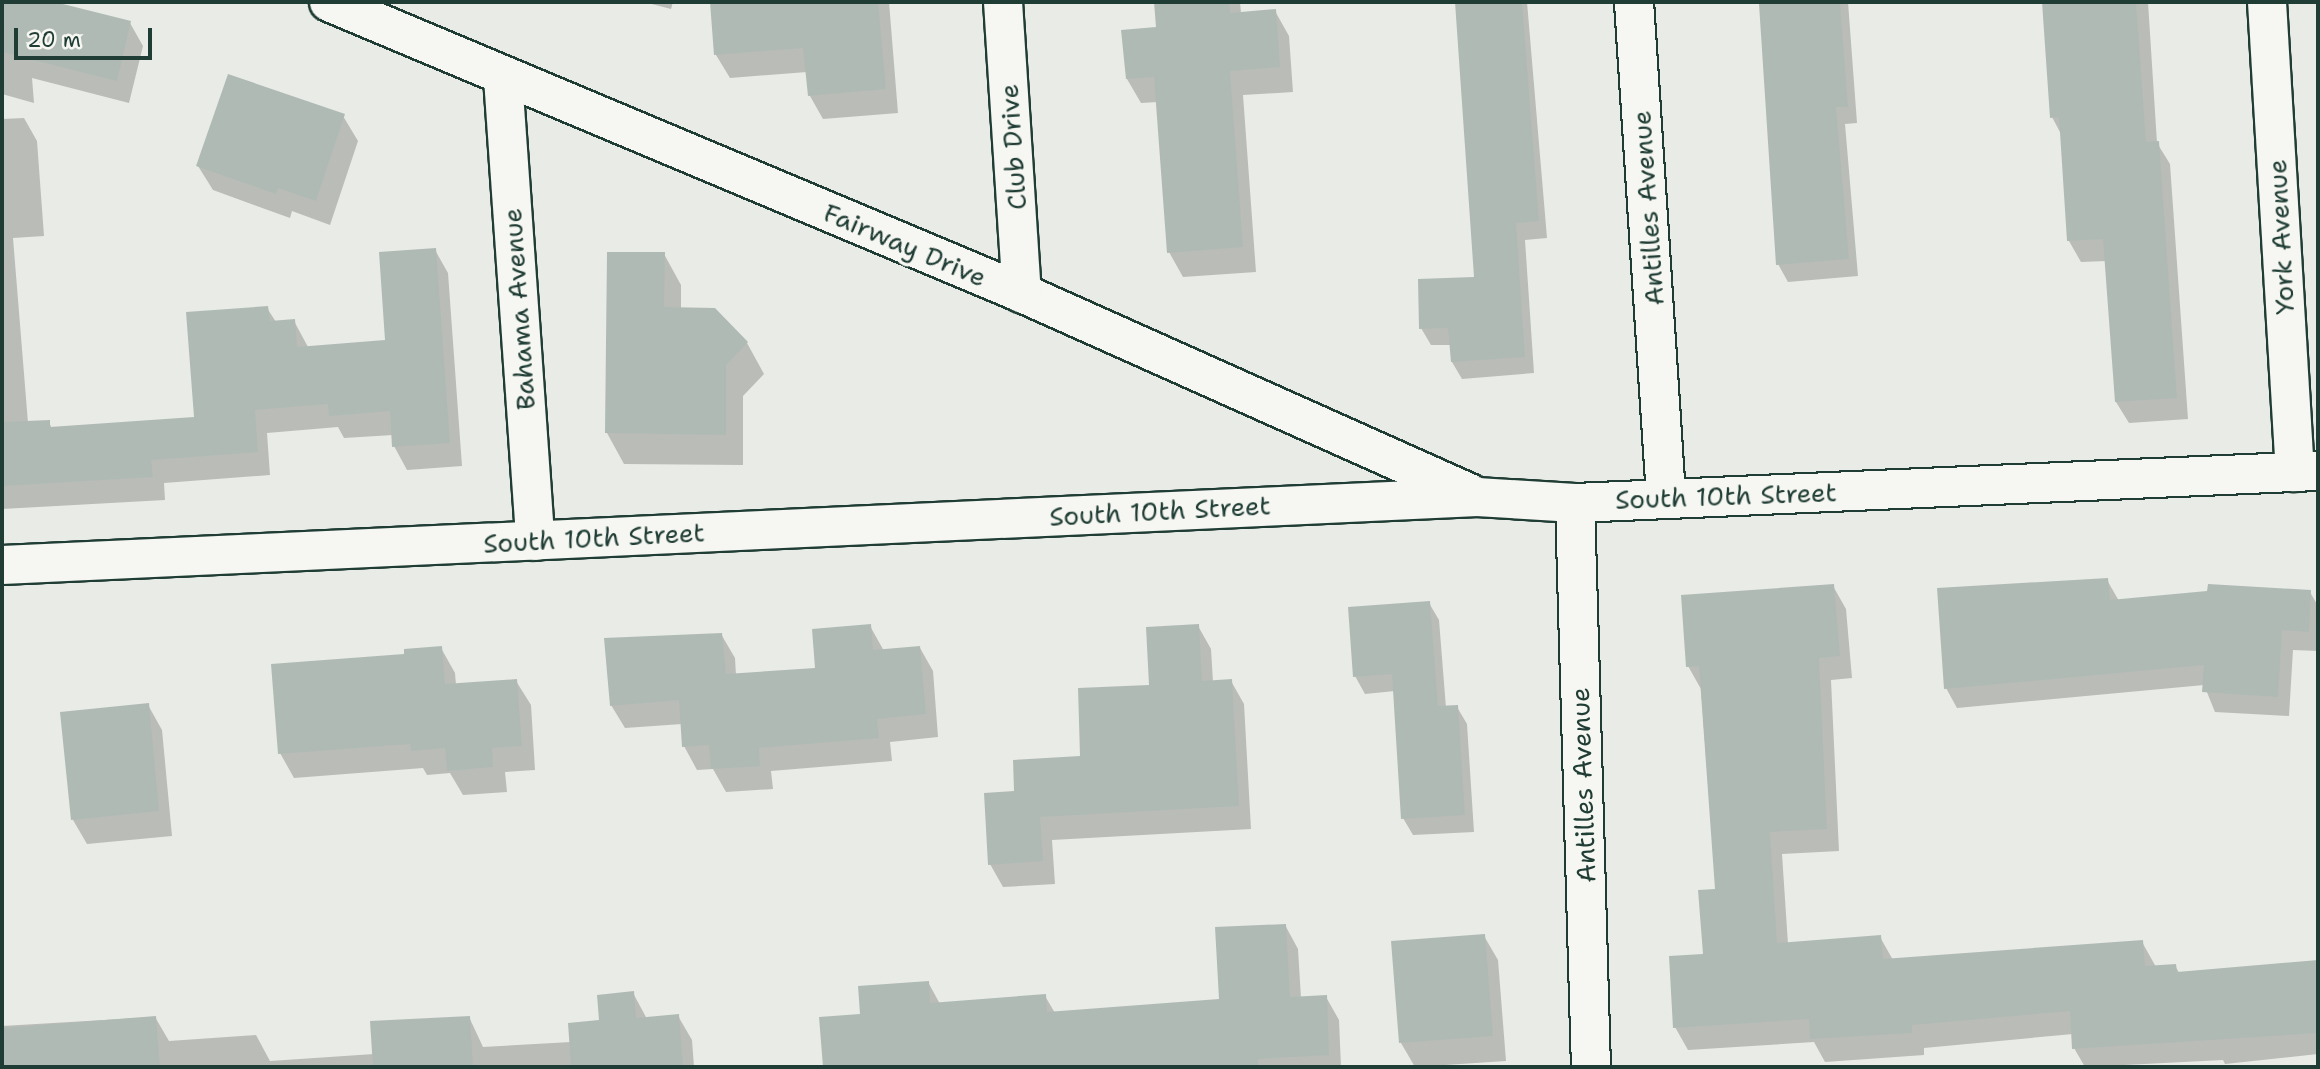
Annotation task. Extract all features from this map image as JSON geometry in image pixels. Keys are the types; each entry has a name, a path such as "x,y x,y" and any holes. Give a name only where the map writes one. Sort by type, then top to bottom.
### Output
{"street":[{"name":"Fairway Drive","path":"330,2 503,78 1022,293 1477,497"},
{"name":"Club Drive","path":"1003,2 1022,293"},
{"name":"Antilles Avenue","path":"1634,2 1667,499"},
{"name":"York Avenue","path":"2267,2 2306,472"},
{"name":"Bahama Avenue","path":"503,78 535,541"},
{"name":"South 10th Street","path":"2,565 1477,497 1575,503 2306,472"},
{"name":"Antilles Avenue","path":"1575,503 1591,1067"}],"building":[{"path":"2,2 55,2 131,21 117,81 2,52"},
{"path":"710,2 878,2 886,89 808,96 803,48 714,55"},
{"path":"1154,2 1229,2 1230,13 1276,9 1280,67 1230,71 1243,247 1167,253 1154,77 1126,79 1121,30 1156,27"},
{"path":"1455,2 1522,2 1539,221 1516,223 1525,357 1451,362 1448,328 1419,329 1418,279 1474,277"},
{"path":"1840,2 1848,107 1836,107 1849,259 1776,265 1759,4"},
{"path":"2042,2 2136,2 2146,142 2159,141 2177,398 2115,402 2103,239 2067,241 2059,117 2050,118"},
{"path":"228,74 345,114 316,201 278,188 276,194 196,166"},
{"path":"436,248 450,443 392,447 390,411 329,416 328,404 255,410 258,452 151,460 153,477 2,486 2,422 50,420 50,427 194,417 186,312 268,306 270,321 295,319 297,347 385,340 379,252"},
{"path":"607,252 665,252 664,307 715,308 748,342 726,365 726,435 605,433"},
{"path":"2108,578 2110,600 2207,591 2208,584 2311,590 2309,632 2282,630 2278,697 2202,692 2204,665 1944,689 1937,588"},
{"path":"1834,584 1840,656 1819,658 1827,829 1770,832 1777,943 1881,935 1883,959 2143,940 2145,966 2176,964 2177,972 2318,960 2318,1033 2072,1049 2070,1011 1912,1025 1912,1033 1810,1039 1809,1019 1673,1028 1669,956 1703,954 1698,890 1715,889 1699,666 1686,667 1681,595"},
{"path":"1430,601 1438,706 1458,705 1465,815 1401,819 1392,674 1353,677 1348,607"},
{"path":"871,624 873,650 920,646 926,714 877,719 879,738 759,748 760,766 711,769 709,745 682,747 679,700 610,706 604,638 722,633 726,674 815,668 812,629"},
{"path":"1199,624 1202,681 1232,679 1239,806 1040,817 1043,861 988,865 984,793 1014,791 1013,760 1080,756 1078,688 1149,685 1146,627"},
{"path":"442,646 445,684 517,679 522,746 492,748 493,767 447,771 445,748 411,751 410,744 278,754 271,664 404,654 404,649"},
{"path":"149,703 159,811 71,820 60,712"},
{"path":"1286,924 1290,997 1327,995 1329,1055 1258,1059 1258,1067 823,1067 819,1017 860,1014 858,986 929,981 930,1003 1046,994 1047,1012 1219,999 1215,927"},
{"path":"1485,934 1493,1036 1399,1043 1391,941"},
{"path":"634,991 636,1018 679,1014 683,1067 571,1067 568,1023 599,1020 597,995"},
{"path":"156,1016 160,1067 2,1067 2,1028"},
{"path":"470,1016 473,1067 373,1067 370,1021"}]}
